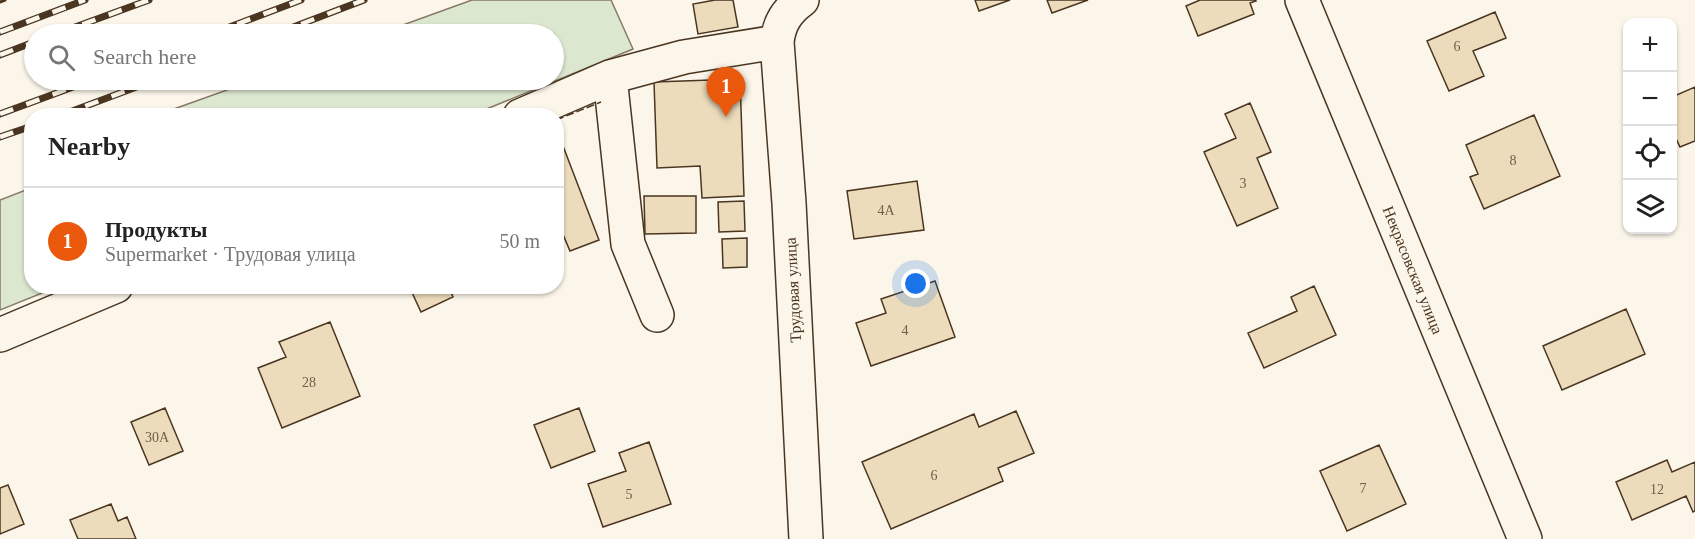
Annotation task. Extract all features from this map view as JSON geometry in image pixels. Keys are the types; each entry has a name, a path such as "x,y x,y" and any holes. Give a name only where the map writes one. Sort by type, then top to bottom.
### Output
{"street":[{"path":"538,108 610,77 684,57 777,42 778,29 787,12 802,0"},
{"name":"Некрасовская улица","path":"1302,0 1525,539"},
{"name":"Трудовая улица","path":"777,42 789,203 806,539"},
{"path":"610,77 628,244 657,315"},
{"path":"0,335 97,294"}],"green space":[{"path":"472,0 611,0 633,49 564,77 564,24 406,24"},
{"path":"227,90 533,90 489,108 177,108"},
{"path":"24,191 24,294 40,294 0,310 0,200"}],"building":[{"path":"733,0 738,27 698,34 693,4"},
{"path":"975,0 1010,0 979,11"},
{"path":"1047,0 1088,0 1052,13"},
{"path":"1200,0 1256,1 1250,3 1254,14 1198,36 1186,6"},
{"path":"1495,12 1506,38 1473,51 1484,76 1449,91 1427,41"},
{"path":"740,79 744,196 702,198 700,166 657,168 654,82"},
{"path":"1695,87 1695,141 1680,147 1677,141 1677,95"},
{"path":"1250,103 1271,152 1257,158 1278,208 1237,226 1204,152 1236,138 1225,114"},
{"path":"1534,115 1560,176 1484,209 1470,177 1478,174 1466,145"},
{"path":"564,149 599,240 570,251 564,237"},
{"path":"917,181 924,230 854,239 847,191"},
{"path":"644,196 696,196 696,233 645,234"},
{"path":"744,201 745,231 719,232 718,202"},
{"path":"747,238 747,267 723,268 722,239"},
{"path":"935,281 955,337 871,366 856,323 886,313 881,299"},
{"path":"1314,286 1336,335 1264,368 1248,333 1297,311 1291,297"},
{"path":"413,294 452,294 453,297 421,312"},
{"path":"1626,309 1645,354 1562,390 1543,346"},
{"path":"330,322 360,396 282,428 258,368 286,357 279,342"},
{"path":"165,408 183,451 149,465 131,422"},
{"path":"579,408 595,451 551,468 534,425"},
{"path":"1016,411 1034,453 998,468 1003,481 891,529 862,462 974,414 979,427"},
{"path":"649,442 671,504 603,527 588,484 626,471 619,453"},
{"path":"1379,445 1406,504 1347,531 1320,471"},
{"path":"1667,460 1672,472 1695,462 1695,511 1693,512 1686,496 1632,520 1616,482"},
{"path":"8,485 24,524 0,534 0,488"},
{"path":"111,504 118,521 127,517 136,539 78,539 70,520"}],"railway":[{"path":"0,32 85,0"},
{"path":"83,24 149,0"},
{"path":"237,24 301,0"},
{"path":"301,24 364,0"},
{"path":"0,55 24,46"},
{"path":"0,114 65,90"},
{"path":"80,108 128,90"},
{"path":"0,137 24,129"}],"fence":[{"path":"564,117 601,102"}],"wall":[{"path":"0,2 5,0"}],"place":[{"name":"Продукты","path":"726,117"}]}
